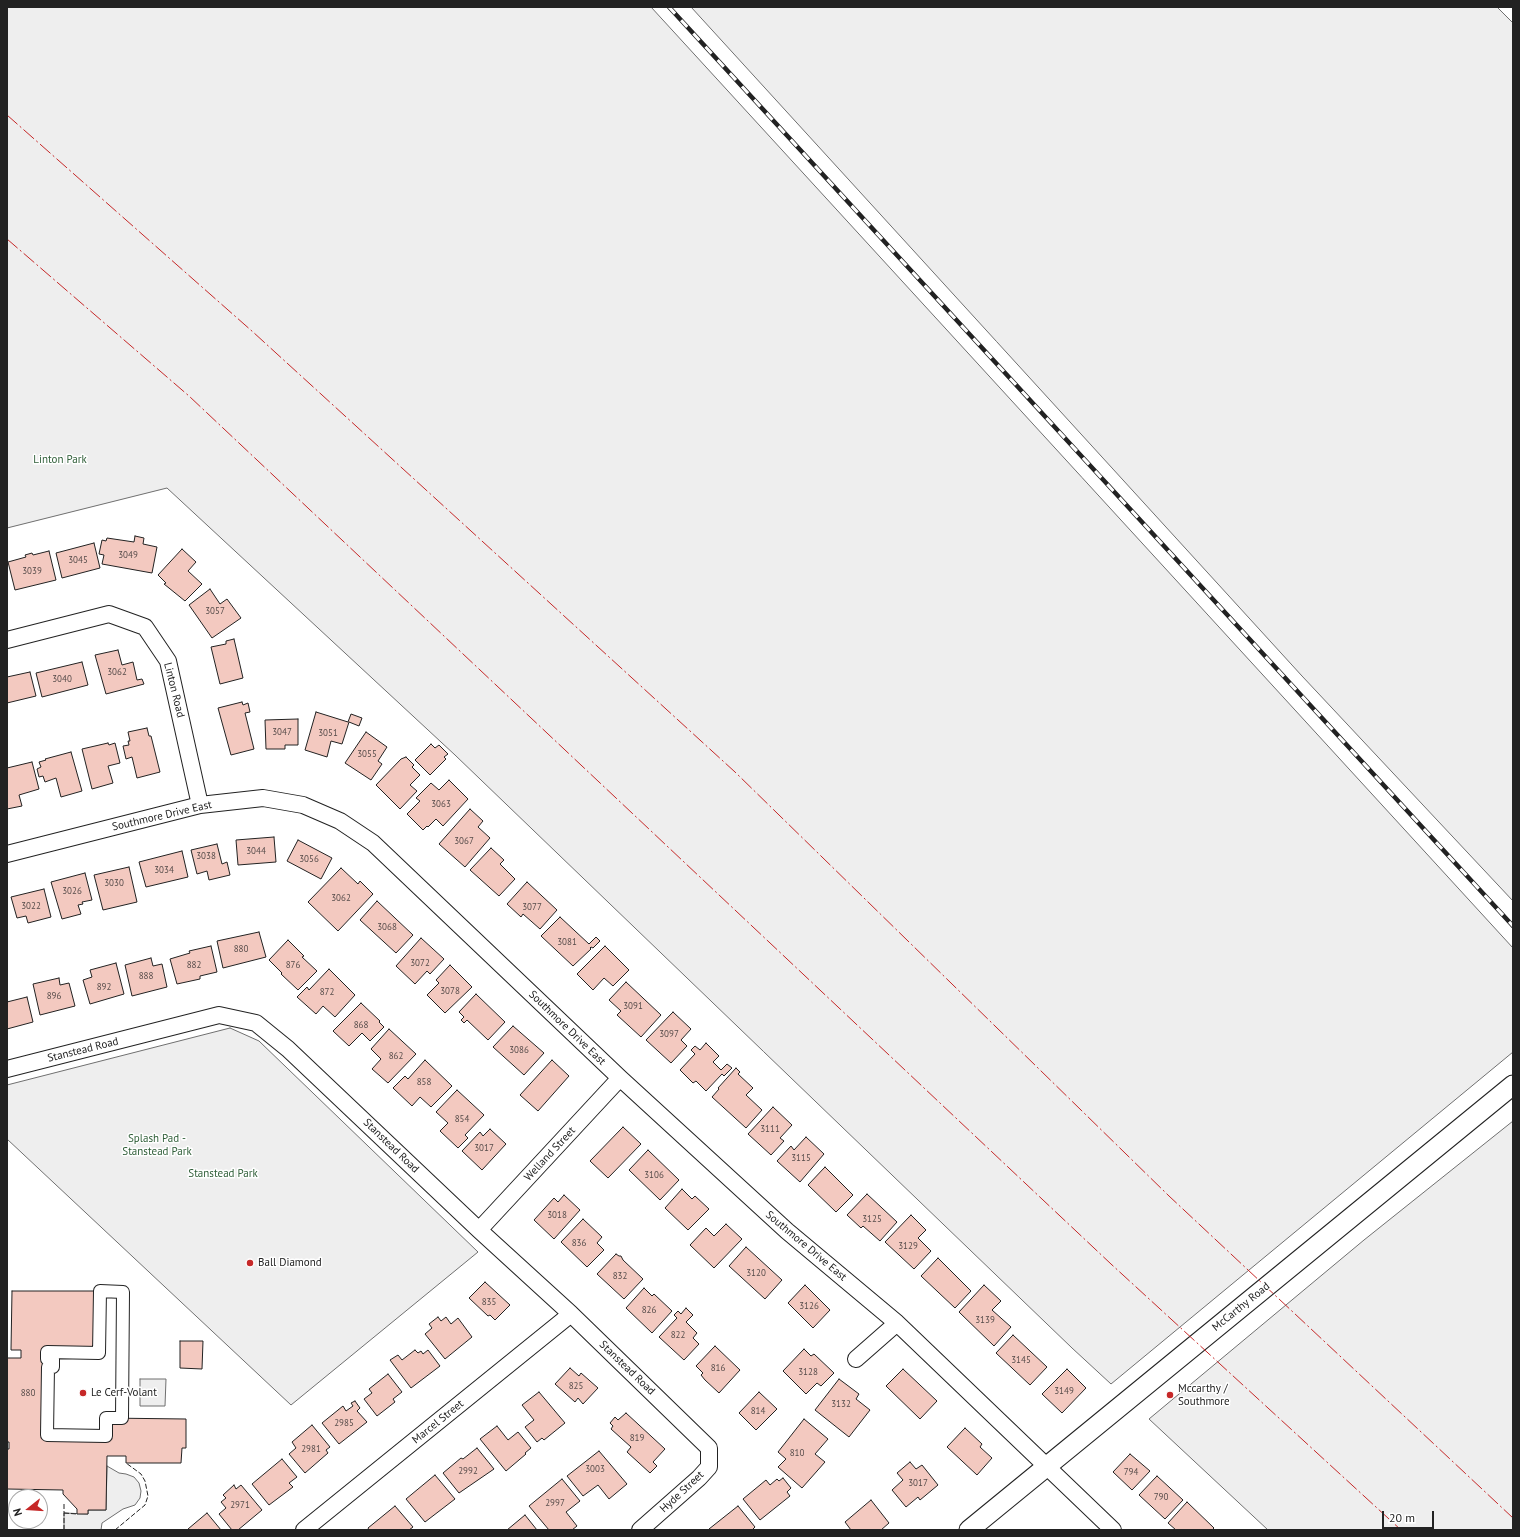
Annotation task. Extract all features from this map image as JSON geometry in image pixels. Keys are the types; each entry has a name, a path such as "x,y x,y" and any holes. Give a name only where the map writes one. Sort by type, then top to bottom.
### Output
{"street":[{"name":"Linton Road","path":"7,640 109,614 145,627 168,661 200,805"},
{"name":"Southmore Drive East","path":"7,854 200,805 263,798 303,805 340,821 373,843 620,1078 787,1231 897,1322 1113,1530"},
{"name":"Stanstead Road","path":"7,1069 219,1015 256,1023 288,1049 479,1230 571,1314 709,1448"},
{"name":"Welland Street","path":"479,1230 620,1078"},
{"name":"McCarthy Road","path":"969,1530 1048,1467 1513,1085"},
{"path":"100,1292 123,1292 122,1418 106,1418 106,1436 48,1435 48,1367 53,1367 53,1359 47,1359 47,1352 99,1352 100,1292"},
{"name":"Marcel Street","path":"304,1530 571,1314"},
{"path":"856,1359 897,1322"},
{"name":"Hyde Street","path":"640,1530 699,1478 709,1467 709,1448"}],"green space":[{"name":"Linton Park","path":"7,7 651,7 1513,948 1513,1052 1111,1384 455,755 167,488 7,528"},
{"path":"691,7 1497,7 1513,23 1513,901 1302,676"},
{"name":"Stanstead Park","path":"230,1028 259,1041 478,1252 291,1405 7,1139 7,1085"},
{"path":"1513,1121 1513,1530 1268,1530 1149,1419 1364,1240"},
{"path":"140,1379 166,1379 165,1406 140,1406"},
{"path":"107,1466 119,1473 134,1477 139,1483 141,1491 140,1498 135,1505 123,1509 102,1523 101,1530 64,1530 64,1513 88,1514 88,1510 106,1510"}],"building":[{"path":"135,536 144,538 143,544 157,547 152,573 102,564 104,555 99,554 102,540 106,541 107,538 134,542"},
{"path":"94,543 100,568 62,578 56,553"},
{"path":"182,549 196,562 188,571 202,584 185,601 164,584 166,583 158,575"},
{"path":"49,551 56,580 15,590 8,562 26,557 25,555 32,553 33,555"},
{"path":"210,589 220,604 227,599 241,618 212,638 189,605"},
{"path":"234,639 243,678 220,684 211,647 226,644 226,641"},
{"path":"118,650 122,665 133,662 137,680 142,679 144,684 106,694 95,655"},
{"path":"82,662 88,685 42,697 36,673"},
{"path":"30,672 36,696 7,703 7,677"},
{"path":"242,702 243,705 248,703 250,712 245,713 254,749 231,755 218,708"},
{"path":"316,712 348,722 351,714 362,718 359,726 349,722 342,744 331,741 327,757 305,750"},
{"path":"298,719 298,745 285,745 285,749 266,749 265,720"},
{"path":"147,728 149,736 151,736 160,772 137,778 132,757 126,759 123,746 129,745 128,741 130,741 128,732"},
{"path":"366,732 387,747 378,761 382,764 371,780 345,763"},
{"path":"108,743 109,745 115,743 120,763 108,766 113,783 92,789 82,749"},
{"path":"431,744 435,748 439,745 448,754 444,757 446,759 430,775 415,760"},
{"path":"71,752 82,791 61,797 56,778 45,782 43,776 39,777 37,769 41,767 39,762 46,760 45,759"},
{"path":"406,757 414,765 412,767 420,775 410,785 417,791 400,809 376,785 401,759"},
{"path":"32,762 39,789 19,795 22,806 7,809 7,768"},
{"path":"449,780 468,799 443,826 436,819 423,830 407,814 420,801 416,798 431,783 439,790"},
{"path":"470,809 483,821 478,827 490,838 465,867 439,844"},
{"path":"274,837 276,862 238,865 236,840"},
{"path":"298,840 332,858 321,879 287,861"},
{"path":"217,844 222,864 227,862 230,875 209,880 207,871 197,874 191,850"},
{"path":"491,848 504,860 500,864 515,879 499,896 470,870"},
{"path":"182,851 188,877 146,887 139,862"},
{"path":"129,867 137,902 103,910 94,875"},
{"path":"341,868 358,884 360,881 373,894 338,931 308,902"},
{"path":"85,873 92,900 82,902 83,904 78,905 81,914 62,919 51,882"},
{"path":"527,882 557,910 540,929 523,914 521,917 507,904"},
{"path":"44,889 51,917 28,923 26,916 17,918 11,897"},
{"path":"377,901 413,935 396,953 360,920"},
{"path":"560,917 589,944 596,937 600,941 593,948 591,947 591,949 573,966 541,936"},
{"path":"259,932 266,957 223,968 217,941"},
{"path":"421,938 444,959 430,974 427,971 415,984 396,966"},
{"path":"288,940 304,956 302,957 317,971 298,990 269,960"},
{"path":"211,946 217,972 200,976 200,979 177,984 170,959 190,953 189,951"},
{"path":"605,946 629,970 613,986 604,978 593,990 577,974"},
{"path":"151,958 153,966 162,964 167,987 132,996 125,965"},
{"path":"116,963 124,994 90,1004 83,980 92,977 90,970"},
{"path":"450,965 472,987 445,1013 427,995 439,983 436,980"},
{"path":"329,969 355,995 335,1017 323,1006 316,1014 297,997 307,987 309,990"},
{"path":"59,978 60,985 69,983 75,1006 40,1015 33,984"},
{"path":"626,982 661,1015 641,1037 617,1015 621,1011 609,1000"},
{"path":"476,994 505,1022 488,1040 467,1020 464,1023 461,1020 464,1017 459,1012"},
{"path":"27,997 33,1022 7,1029 7,1002"},
{"path":"361,1003 380,1021 379,1022 384,1027 370,1041 362,1033 349,1046 333,1031"},
{"path":"673,1012 691,1029 681,1040 687,1046 671,1063 646,1040"},
{"path":"513,1026 544,1053 524,1075 493,1047"},
{"path":"389,1029 416,1054 388,1083 372,1069 381,1059 371,1049"},
{"path":"706,1043 719,1056 713,1062 721,1070 727,1064 732,1068 724,1076 722,1074 706,1091 696,1081 693,1083 680,1070 695,1054 691,1050 695,1046 700,1050"},
{"path":"425,1060 452,1086 431,1107 420,1097 412,1106 393,1088 405,1076 408,1079"},
{"path":"552,1060 569,1076 538,1111 520,1095"},
{"path":"736,1068 740,1072 738,1074 753,1088 746,1095 762,1110 746,1128 712,1097"},
{"path":"457,1090 484,1115 465,1135 468,1138 458,1148 440,1131 448,1123 436,1112"},
{"path":"773,1107 792,1125 780,1138 784,1141 771,1155 748,1134"},
{"path":"623,1127 641,1144 608,1178 590,1161"},
{"path":"490,1129 506,1144 482,1170 462,1151 480,1132 483,1136"},
{"path":"806,1137 824,1154 800,1182 777,1161 791,1146 794,1150"},
{"path":"648,1150 679,1180 660,1200 629,1170"},
{"path":"825,1167 853,1195 836,1212 808,1185"},
{"path":"682,1189 692,1199 695,1196 709,1209 688,1230 665,1208"},
{"path":"867,1194 897,1222 880,1241 863,1226 861,1228 847,1215"},
{"path":"564,1195 580,1210 554,1239 534,1220 554,1198 558,1202"},
{"path":"911,1215 926,1230 918,1238 931,1251 914,1269 885,1242"},
{"path":"583,1219 602,1237 597,1243 604,1250 587,1267 561,1242"},
{"path":"726,1224 742,1239 714,1268 690,1245 706,1228 714,1236"},
{"path":"746,1247 782,1280 765,1299 729,1266"},
{"path":"616,1254 621,1256 623,1260 643,1279 624,1299 597,1274"},
{"path":"938,1258 971,1291 955,1308 921,1276"},
{"path":"485,1282 510,1305 495,1320 490,1315 488,1316 469,1298"},
{"path":"805,1285 830,1310 813,1328 788,1303"},
{"path":"984,1285 1001,1301 992,1310 1011,1327 994,1346 959,1312"},
{"path":"644,1288 652,1296 654,1294 672,1311 652,1333 626,1308"},
{"path":"12,1291 100,1291 99,1353 47,1352 47,1435 106,1436 106,1418 186,1419 186,1448 182,1448 181,1463 126,1463 126,1456 107,1456 106,1510 88,1510 88,1514 77,1514 77,1509 63,1494 63,1490 7,1489 7,1449 9,1449 9,1442 7,1442 7,1358 21,1358 21,1350 11,1350"},
{"path":"686,1308 693,1315 686,1322 697,1333 693,1338 699,1344 684,1360 659,1337 677,1318 674,1315 678,1311 681,1314"},
{"path":"438,1317 441,1321 446,1317 451,1324 458,1318 472,1337 445,1359 425,1334 432,1328 429,1324"},
{"path":"1013,1335 1047,1367 1030,1385 996,1353"},
{"path":"180,1341 203,1341 202,1369 180,1368"},
{"path":"715,1346 740,1370 719,1393 705,1380 701,1375 703,1373 696,1366"},
{"path":"804,1349 811,1356 814,1354 834,1373 821,1386 817,1383 806,1394 783,1371"},
{"path":"415,1350 418,1353 421,1351 423,1354 428,1350 440,1366 411,1388 390,1360 398,1355 402,1360"},
{"path":"570,1368 579,1376 581,1373 598,1388 583,1404 578,1398 575,1402 555,1384"},
{"path":"903,1369 937,1401 920,1419 886,1386"},
{"path":"1067,1369 1086,1388 1062,1413 1042,1394"},
{"path":"388,1374 402,1392 393,1399 395,1402 377,1416 364,1399 372,1393 369,1389"},
{"path":"839,1379 859,1394 856,1399 870,1410 849,1437 815,1410"},
{"path":"539,1392 565,1423 544,1440 542,1438 537,1442 525,1427 534,1420 522,1405"},
{"path":"759,1392 777,1409 756,1430 739,1413"},
{"path":"355,1401 360,1408 357,1411 367,1422 339,1444 322,1423 343,1406 346,1411 353,1406 351,1403"},
{"path":"626,1413 665,1449 653,1462 657,1466 650,1473 627,1452 631,1447 611,1429 613,1426 610,1423 615,1417 618,1420"},
{"path":"804,1419 828,1439 815,1454 825,1462 802,1488 778,1467 786,1459 778,1452"},
{"path":"312,1425 330,1447 326,1450 328,1453 305,1473 289,1454 296,1448 292,1442"},
{"path":"497,1426 508,1440 518,1432 531,1448 506,1471 480,1439"},
{"path":"965,1428 982,1444 980,1447 992,1458 977,1475 947,1447"},
{"path":"477,1448 494,1469 459,1493 443,1473 461,1458 463,1459"},
{"path":"599,1451 627,1484 609,1499 598,1485 583,1496 567,1476"},
{"path":"1130,1454 1150,1471 1132,1490 1113,1472"},
{"path":"282,1459 297,1477 289,1483 293,1487 269,1505 252,1484"},
{"path":"910,1462 916,1469 922,1465 938,1485 920,1500 918,1497 906,1507 892,1490 903,1480 897,1473"},
{"path":"435,1475 455,1499 425,1522 406,1499"},
{"path":"1157,1476 1183,1500 1165,1519 1139,1495"},
{"path":"783,1478 791,1488 787,1492 790,1496 760,1520 743,1499 766,1480 770,1485 777,1479 779,1481"},
{"path":"562,1479 580,1501 566,1512 577,1526 572,1530 549,1530 529,1506"},
{"path":"234,1485 236,1489 241,1485 262,1510 238,1530 232,1530 219,1514 226,1508 221,1502 226,1498 223,1495"},
{"path":"871,1500 889,1523 881,1530 851,1530 845,1522"},
{"path":"1187,1502 1214,1528 1212,1530 1176,1530 1168,1523"},
{"path":"395,1506 413,1527 409,1530 369,1530 368,1528"},
{"path":"738,1506 755,1527 752,1530 709,1529"},
{"path":"207,1513 221,1530 188,1530 188,1529"},
{"path":"525,1515 537,1530 507,1530"}],"railway":[{"path":"669,7 1513,926"}],"fence":[{"path":"115,1530 145,1505 148,1496 145,1481 141,1474 126,1463"},
{"path":"64,1502 64,1530"},
{"path":"64,1513 77,1514"}],"power":[{"path":"7,115 253,332 735,772 1169,1196 1513,1518"},
{"path":"7,239 189,396 1111,1264 1401,1530"}],"place":[{"name":"Ball Diamond","path":"250,1263"},
{"name":"Le Cerf-Volant","path":"83,1393"},
{"name":"Mccarthy / Southmore","path":"1170,1395"}],"park label":[{"name":"Splash Pad - Stanstead Park","path":"157,1145"}]}
